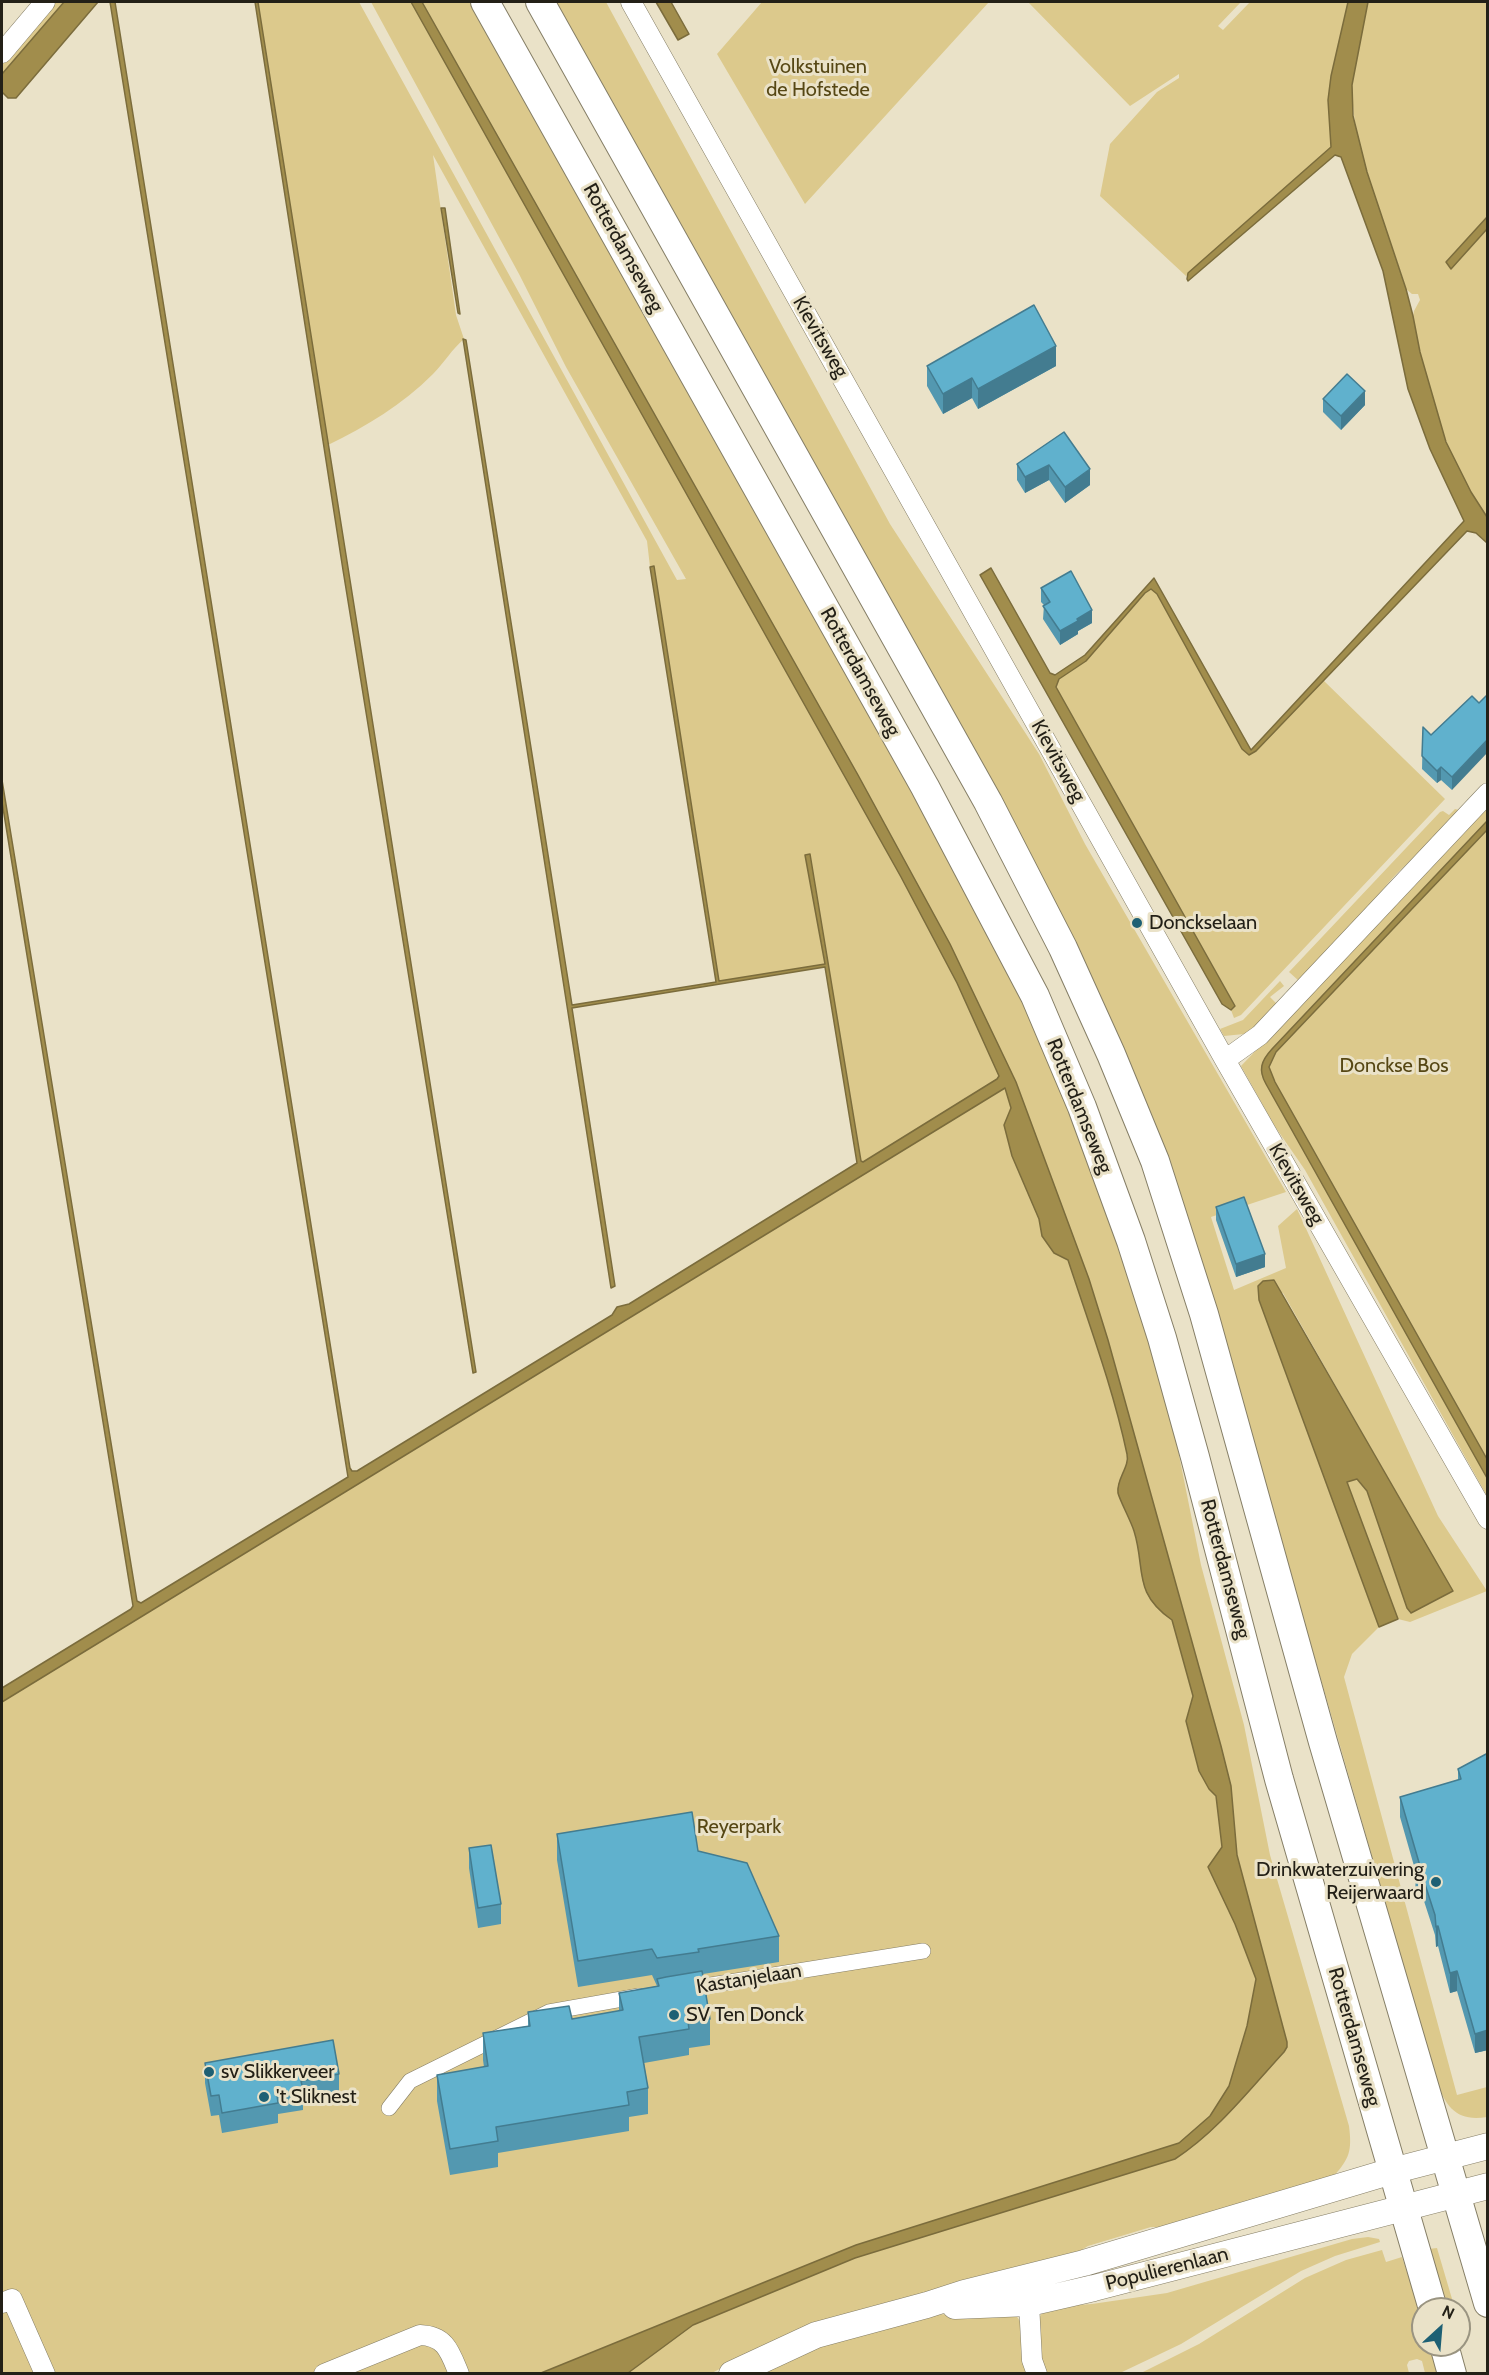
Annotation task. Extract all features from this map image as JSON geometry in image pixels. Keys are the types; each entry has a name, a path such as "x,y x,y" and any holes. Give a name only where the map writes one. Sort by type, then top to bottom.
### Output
{"main road":[{"name":"Rotterdamseweg","path":"485,2 925,787 1035,996 1082,1107 1131,1241 1162,1338 1196,1457 1279,1779 1429,2297"},
{"path":"540,2 988,802 1063,948 1111,1054 1155,1161 1204,1314 1323,1743 1488,2302"},
{"path":"1447,2357 1452,2373"}],"street":[{"path":"2,53 45,2"},
{"name":"Kievitsweg","path":"632,2 1226,1060 1488,1519"},
{"path":"1226,1060 1260,1035 1488,793"},
{"name":"Kastanjelaan","path":"389,2108 410,2081 549,2012 923,1951"},
{"name":"Populierenlaan","path":"732,2373 816,2335 964,2293 1084,2263 1392,2171 1488,2146"},
{"name":"Populierenlaan","path":"927,2305 967,2306 1029,2302 1488,2186"},
{"path":"2,2303 12,2298 45,2373"},
{"path":"1029,2302 1032,2360 1037,2373"},
{"path":"324,2373 420,2335 433,2336 442,2341 459,2373"}],"green space":[{"path":"55,2 64,2 2,74 2,65"},
{"name":"Reyerpark","path":"258,2 359,2 677,580 686,579 566,367 519,274 371,2 411,2 734,577 746,576 422,2 472,2 969,891 1048,1055 1107,1203 1169,1405 1201,1565 1244,1725 1270,1855 1349,2126 1349,2154 1333,2177 1188,2227 1151,2227 1088,2246 1056,2265 869,2307 811,2325 759,2348 712,2373 2,2373 2,1698 863,1162 825,948 822,949 825,964 719,982 654,567 650,567 647,541 433,155 456,315 464,339 433,374 409,396 370,422 328,445"},
{"path":"544,2 606,2 890,524 1039,754 1085,844 1286,1192 1211,1217 1234,1290 1286,1268 1278,1226 1297,1209 1438,1516 1487,1591 1410,1622 1398,1619 1346,1482 1357,1479 1367,1491 1410,1613 1452,1591 1283,1293 1258,1286 1259,1300 1379,1627 1352,1654 1344,1677 1457,2095 1487,2087 1487,2117 1468,2117 1454,2111 1437,2082 1232,1371 1132,1078"},
{"name":"Volkstuinen de Hofstede","path":"762,2 989,2 805,204 717,54"},
{"path":"1028,2 1241,2 1218,26 1223,30 1250,2 1348,2 1331,76 1328,100 1331,147 1186,276 1100,196 1110,144 1157,92 1179,78 1179,74 1130,106"},
{"path":"1368,2 1487,2 1487,217 1446,262 1451,268 1487,229 1487,517 1459,471 1439,421 1424,369 1413,316 1420,300 1418,294 1412,294 1406,289 1372,190 1358,139 1352,79"},
{"path":"1150,588 1157,594 1242,749 1249,755 1256,751 1323,680 1445,799 1241,1015 1234,1018 1231,1010 1235,1006 1056,687 1059,679 1086,661"},
{"path":"1487,804 1487,821 1272,1049 1263,1078 1487,1477 1487,1496 1305,1170 1274,1125 1241,1066 1425,875 1432,862"},
{"path":"1455,809 1459,810 1436,837 1397,874 1376,900 1299,981 1289,972 1440,812 1443,811 1449,815"},
{"name":"Donckse Bos","path":"1487,830 1487,1459 1275,1082 1269,1067 1276,1052"},
{"path":"1280,981 1284,986 1270,997 1277,1004 1253,1029 1244,1034 1224,1036 1220,1029 1243,1020"},
{"path":"1368,2237 1379,2239 1380,2242 1335,2256 1301,2271 1181,2344 1120,2373 1043,2373 1039,2361 1039,2318 1042,2313 1052,2307 1092,2304 1167,2293 1352,2239"},
{"path":"1437,2248 1451,2297 1442,2297 1428,2249"},
{"path":"1382,2250 1386,2262 1402,2257 1415,2297 1411,2297 1411,2357 1435,2357 1440,2373 1425,2373 1422,2361 1417,2359 1409,2361 1407,2365 1409,2373 1141,2373 1199,2344 1305,2278 1346,2260"},
{"path":"1013,2311 1022,2324 1027,2373 758,2373 824,2345 929,2315"}],"shaded area":[{"path":"64,2 98,2 16,98 8,98 2,92 2,74"},
{"path":"110,2 115,2 350,1468 352,1471 357,1471 612,1315 617,1307 629,1304 857,1163 825,967 572,1008 615,1286 611,1288 463,339 466,340 572,1005 716,982 650,567 654,566 719,981 825,964 805,855 810,854 861,1161 863,1162 999,1076 957,983 901,877 411,2 422,2 858,775 950,944 1016,1082 1089,1279 1108,1340 1221,1746 1231,1786 1237,1855 1287,2042 1284,2052 1232,2109 1205,2136 1175,2159 855,2258 693,2325 628,2373 541,2373 856,2245 1179,2143 1210,2116 1229,2086 1247,2026 1256,1979 1235,1924 1208,1867 1222,1847 1216,1796 1209,1789 1199,1771 1186,1721 1193,1696 1172,1620 1159,1610 1146,1590 1134,1531 1118,1493 1127,1454 1115,1405 1068,1260 1054,1253 1042,1236 1039,1219 1012,1156 1004,1125 1011,1108 1005,1088 2,1702 2,1688 133,1606 2,802 2,780 137,1601 141,1603 348,1477"},
{"path":"255,2 258,2 476,1372 473,1373 343,570"},
{"path":"656,2 671,2 689,34 678,40"},
{"path":"1348,2 1368,2 1352,85 1353,116 1367,172 1406,289 1420,352 1446,442 1471,492 1487,517 1487,543 1476,533 1467,531 1256,751 1249,755 1242,749 1157,594 1151,589 1086,661 1059,679 1056,687 1235,1006 1231,1010 1222,1004 980,575 991,568 1050,673 1055,675 1085,655 1154,578 1251,750 1464,521 1430,449 1408,389 1383,271 1341,157 1335,155 1188,281 1187,279 1188,273 1331,147 1328,100 1331,76"},
{"path":"441,208 445,208 460,314 458,313"},
{"path":"1487,217 1487,229 1451,269 1446,262"},
{"path":"1487,821 1487,830 1276,1052 1269,1067 1275,1082 1487,1459 1487,1478 1266,1084 1261,1070 1265,1058 1272,1049"},
{"path":"1274,1280 1453,1591 1411,1613 1407,1608 1367,1491 1357,1479 1347,1482 1398,1619 1379,1627 1259,1300 1258,1286 1263,1281"}],"building":[{"path":"1034,305 1056,346 978,389 972,378 943,394 927,366"},
{"path":"1347,374 1365,391 1341,416 1323,399"},
{"path":"1064,432 1090,469 1065,487 1049,465 1025,477 1017,464"},
{"path":"1071,571 1092,610 1060,631 1043,606 1050,602 1041,588"},
{"path":"1488,694 1488,739 1452,777 1441,767 1437,771 1422,756 1423,727 1431,735 1472,696 1479,703"},
{"path":"1244,1197 1265,1254 1236,1264 1216,1207"},
{"name":"Drinkwaterzuivering Reijerwaard","path":"1488,1753 1488,2030 1475,2034 1457,1971 1450,1973 1423,1878 1415,1874 1420,1866 1400,1797 1461,1779 1458,1769"},
{"path":"692,1812 698,1851 747,1863 779,1936 657,1958 652,1949 578,1961 557,1834"},
{"path":"491,1845 501,1904 478,1908 469,1848"},
{"path":"702,1971 710,2019 688,2022 689,2029 639,2037 648,2088 627,2092 629,2105 496,2127 498,2141 450,2149 437,2075 488,2066 483,2033 530,2026 528,2012 569,2006 572,2019 623,2010 619,1993 659,1986 657,1979"},
{"path":"333,2040 339,2074 301,2081 303,2090 277,2095 278,2103 222,2113 219,2095 211,2096 205,2063"}],"place":[{"name":"Donckselaan","path":"1137,923"},
{"name":"Drinkwaterzuivering Reijerwaard","path":"1436,1882"},
{"name":"SV Ten Donck","path":"674,2015"},
{"name":"sv Slikkerveer","path":"209,2072"},
{"name":"'t Sliknest","path":"264,2097"}]}
